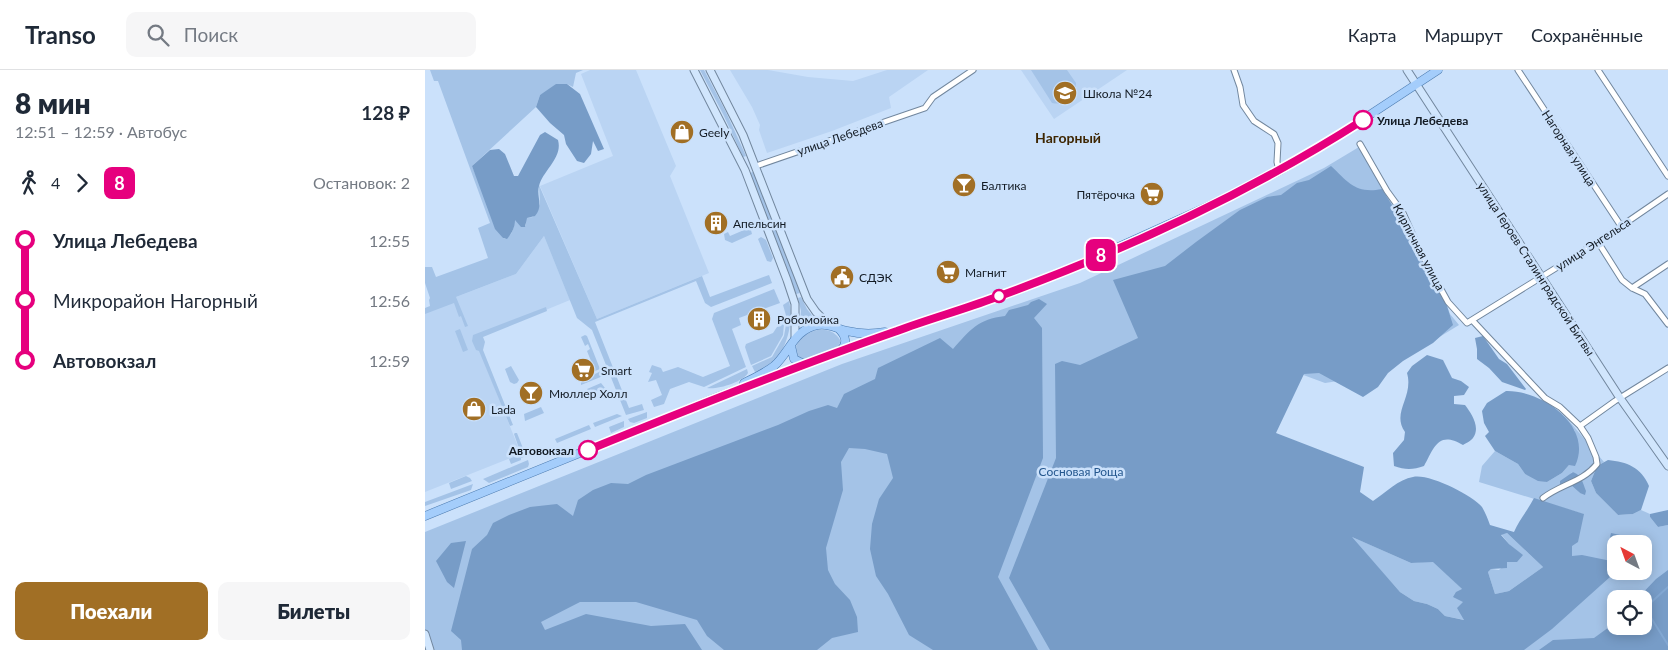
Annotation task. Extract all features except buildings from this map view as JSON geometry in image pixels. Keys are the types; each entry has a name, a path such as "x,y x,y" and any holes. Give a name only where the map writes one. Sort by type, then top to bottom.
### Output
{"main road":[{"path":"694,70 745,170 793,298 795,311 795,337 791,346 774,366 720,396"},
{"path":"710,70 743,135 804,293 816,312 828,324 845,331 867,333 895,331"},
{"name":"улица Героев Сталинградской Битвы","path":"1407,70 1541,277 1668,466"},
{"path":"425,516 720,396 1073,268 1224,199 1279,171 1327,143 1438,70"},
{"path":"745,170 756,166"},
{"path":"795,337 811,326 828,324"},
{"path":"838,352 843,349 845,341 845,336 839,329"},
{"path":"791,346 794,359 804,364"},
{"path":"425,634 431,650"}],"street":[{"name":"улица Лебедева","path":"756,166 925,108 933,97 973,70"},
{"path":"1233,70 1240,87 1243,105 1254,121 1273,134 1278,143 1277,162 1279,171"},
{"name":"Нагорная улица","path":"1518,70 1621,226"},
{"path":"1598,70 1668,176"},
{"name":"Кирпичная улица","path":"1359,144 1387,191 1403,213 1421,253 1448,302 1470,321 1545,398 1560,407 1580,426 1588,438 1597,464 1581,479 1561,486 1543,498"},
{"name":"улица Энгельса","path":"1470,321 1598,242 1668,194"},
{"path":"1598,242 1623,280 1632,288 1645,294 1668,324"},
{"path":"1632,288 1668,264"},
{"path":"1580,426 1668,368"}],"shaded area":[{"path":"590,70 636,70 676,166 670,176 709,273 597,319 540,186 613,156 581,74"},
{"path":"730,70 768,70 808,77 853,81 887,70 928,70 889,97 891,108 767,153 759,130 760,125 752,107"},
{"name":"Школа №24","path":"1021,70 1127,70 1054,119"},
{"path":"544,236 570,300 475,339 521,454 425,492 425,309 516,274"}],"green space":[{"path":"430,70 583,70 576,73 573,87 567,84 540,95 536,107 472,166 505,239 514,228 515,219 526,226 526,218 533,217 540,204 539,185 597,319 702,276 710,297 769,275 772,283 711,307 705,303 696,281 595,322 629,408 642,404 644,410 626,415 592,330 577,318 544,236 516,274 456,297 468,326 465,327 454,303 425,314 425,308 430,306 430,298 425,283 425,267 432,267 436,277 488,258 478,228 490,223 438,81 434,81"},
{"path":"700,70 704,70 746,156 743,157"},
{"path":"1031,70 1067,70 1076,83 1075,94 1065,102 1052,103"},
{"path":"556,84 567,84 580,94 604,149 598,151 593,141 591,154 584,163 577,161 566,144 564,135 536,107 540,95"},
{"path":"545,132 558,140 559,146 558,153 539,186 538,212 535,216 527,218 525,227 521,227 515,220 514,228 507,239 503,238 495,229 472,166 490,150 499,149 505,154 514,176 518,176 540,135"},
{"name":"Сосновая Роща","path":"1359,147 1400,218 1417,254 1446,303 1450,314 1459,325 1423,347 1345,380 1325,383 1298,373 1268,442 1423,650 425,650 425,532 842,364 1080,283 1324,168"},
{"path":"1331,166 1354,186 1366,190 1382,189 1446,303 1453,325 1433,343 1403,361 1388,373 1378,387 1363,397 1319,373 1304,374 1276,433 1364,467 1360,492 1373,501 1403,480 1420,477 1429,478 1460,491 1482,507 1490,525 1514,532 1534,498 1584,514 1578,542 1572,546 1572,556 1582,555 1607,560 1607,580 1552,629 1524,650 1050,650 1009,578 1056,458 1055,364 1062,361 1080,365 1138,338 1113,280 1165,266 1240,210 1267,197 1281,195 1297,183 1309,180","holes":["1507,533 1543,567 1509,591 1495,594 1488,572 1491,569 1507,568 1507,562 1517,562 1523,555 1501,535","1352,537 1411,563 1433,562 1462,589 1456,592 1453,597 1463,602 1457,608 1464,620 1445,616 1438,609 1414,601 1400,592"]},
{"path":"753,172 772,216 800,293 796,294 750,173"},
{"path":"749,223 752,234 732,243 725,240 724,234 728,232 730,236 744,230 744,225"},
{"path":"761,237 766,240 773,258 771,262 767,261 758,239"},
{"path":"774,289 780,303 739,318 741,325 732,329 746,367 704,387 689,382 670,389 664,404 654,407 651,400 662,395 656,380 648,382 652,373 649,372 652,365 661,368 663,372 678,367 703,377 730,366 712,319 714,313"},
{"path":"801,297 814,318 800,324 801,311 798,298"},
{"path":"1039,299 1047,304 1034,318 1042,328 1043,458 998,577 1038,650 933,650 909,635 888,594 876,576 870,549 872,524 879,499 893,478 887,454 865,449 849,448 841,462 843,490 826,548 828,570 835,584 850,600 857,617 858,632 832,638 817,650 724,650 707,636 697,620 636,602 580,602 541,622 545,630 586,614 651,626 685,624 702,650 462,650 461,640 451,631 472,549 487,535 493,523 530,507 557,504 573,516 578,500 593,490 611,483 628,484 646,475 778,425 809,411 828,405 837,408 844,394 875,379 878,368 940,338 953,349 975,326 988,320 1005,316 1009,310 1028,305"},
{"path":"789,301 789,333 785,344 773,362 755,372 752,366 772,357 784,336 787,319 783,305"},
{"path":"546,307 547,311 483,337 485,342 483,350 513,425 510,426 479,351 476,350 472,341 473,335"},
{"path":"784,324 783,335 771,356 751,365 745,347 746,344 773,333 777,327"},
{"path":"460,329 468,350 463,352 455,331"},
{"path":"817,330 827,330 833,333 838,337 840,343 836,349 806,361 799,359 795,349 799,342 806,334"},
{"path":"585,335 600,369 595,371 587,351 590,349 588,344 585,346 581,337"},
{"path":"1483,336 1499,359 1507,364 1525,390 1502,382 1489,368 1477,359 1475,338"},
{"path":"1427,355 1443,360 1452,378 1461,381 1469,387 1464,395 1454,396 1454,404 1465,405 1476,425 1475,434 1472,439 1463,445 1448,439 1442,440 1434,447 1424,466 1413,469 1394,466 1393,453 1404,440 1405,432 1400,418 1408,390 1407,373 1412,366"},
{"path":"511,366 519,380 514,384 510,382 505,369"},
{"path":"747,369 748,373 745,376 729,385 707,388"},
{"path":"601,371 603,376 581,385 583,380"},
{"path":"601,383 605,388 588,395 587,389"},
{"path":"1506,391 1520,392 1535,397 1561,413 1571,424 1577,437 1579,451 1575,466 1569,465 1562,473 1547,482 1538,481 1525,474 1518,464 1495,451 1485,436 1489,432 1484,423 1482,411 1487,403"},
{"path":"541,407 544,413 525,421 524,414"},
{"path":"647,412 647,418 634,423 628,419"},
{"path":"617,414 622,416 595,427 593,423"},
{"path":"1564,415 1604,462 1597,466 1591,481 1596,493 1618,515 1633,514 1641,510 1650,514 1650,517 1658,527 1668,525 1668,650 1423,650 1559,561 1583,514 1479,482 1482,466 1495,451 1518,464 1525,474 1547,482 1562,473 1569,465 1575,431","holes":["1573,472 1578,476 1582,487 1580,493 1572,486 1568,487 1571,473"]},
{"path":"624,421 624,427 611,433 609,427"},
{"path":"589,425 591,429 557,443 555,439"},
{"path":"515,433 517,433 526,456 511,464 509,459 521,454"},
{"path":"528,460 528,467 489,483 483,479"},
{"path":"1608,460 1621,462 1633,467 1646,480 1649,486 1641,510 1633,514 1618,515 1596,493 1591,481 1597,466"},
{"path":"1573,472 1582,480 1586,491 1585,495 1572,486 1564,489 1560,487 1560,481"},
{"path":"466,476 472,481 451,489 449,483"},
{"path":"473,484 471,490 425,506 425,502"},
{"path":"1668,510 1668,525 1658,527 1650,517 1650,514"},
{"path":"1507,533 1543,567 1509,591 1495,594 1488,572 1491,569 1499,570 1507,562 1522,555 1501,534"},
{"path":"1350,536 1411,563 1433,561 1462,589 1465,620 1445,616 1438,609 1414,601 1400,592"},
{"path":"466,541 454,588 447,582 436,561 451,543"},
{"path":"1668,570 1668,650 1539,650 1553,640 1594,638 1607,629 1607,635 1652,635 1652,590 1646,590"}],"waterway":[{"path":"1668,587 1645,608 1668,645"}],"bus line":[{"name":"8","path":"588,450 804,364 991,299 1073,268 1233,195 1279,171 1363,120"}],"place":[{"name":"Школа №24","path":"1065,93"},
{"name":"Улица Лебедева","path":"1363,120"},
{"name":"Geely","path":"682,132"},
{"name":"Балтика","path":"964,185"},
{"name":"Пятёрочка","path":"1152,194"},
{"name":"Апельсин","path":"716,223"},
{"name":"Магнит","path":"948,272"},
{"name":"СДЭК","path":"842,277"},
{"name":"Робомойка","path":"759,319"},
{"name":"Smart","path":"583,370"},
{"name":"Мюллер Холл","path":"531,393"},
{"name":"Lada","path":"474,409"},
{"name":"Автовокзал","path":"588,450"}],"district":[{"name":"Нагорный","path":"1068,137"}]}
